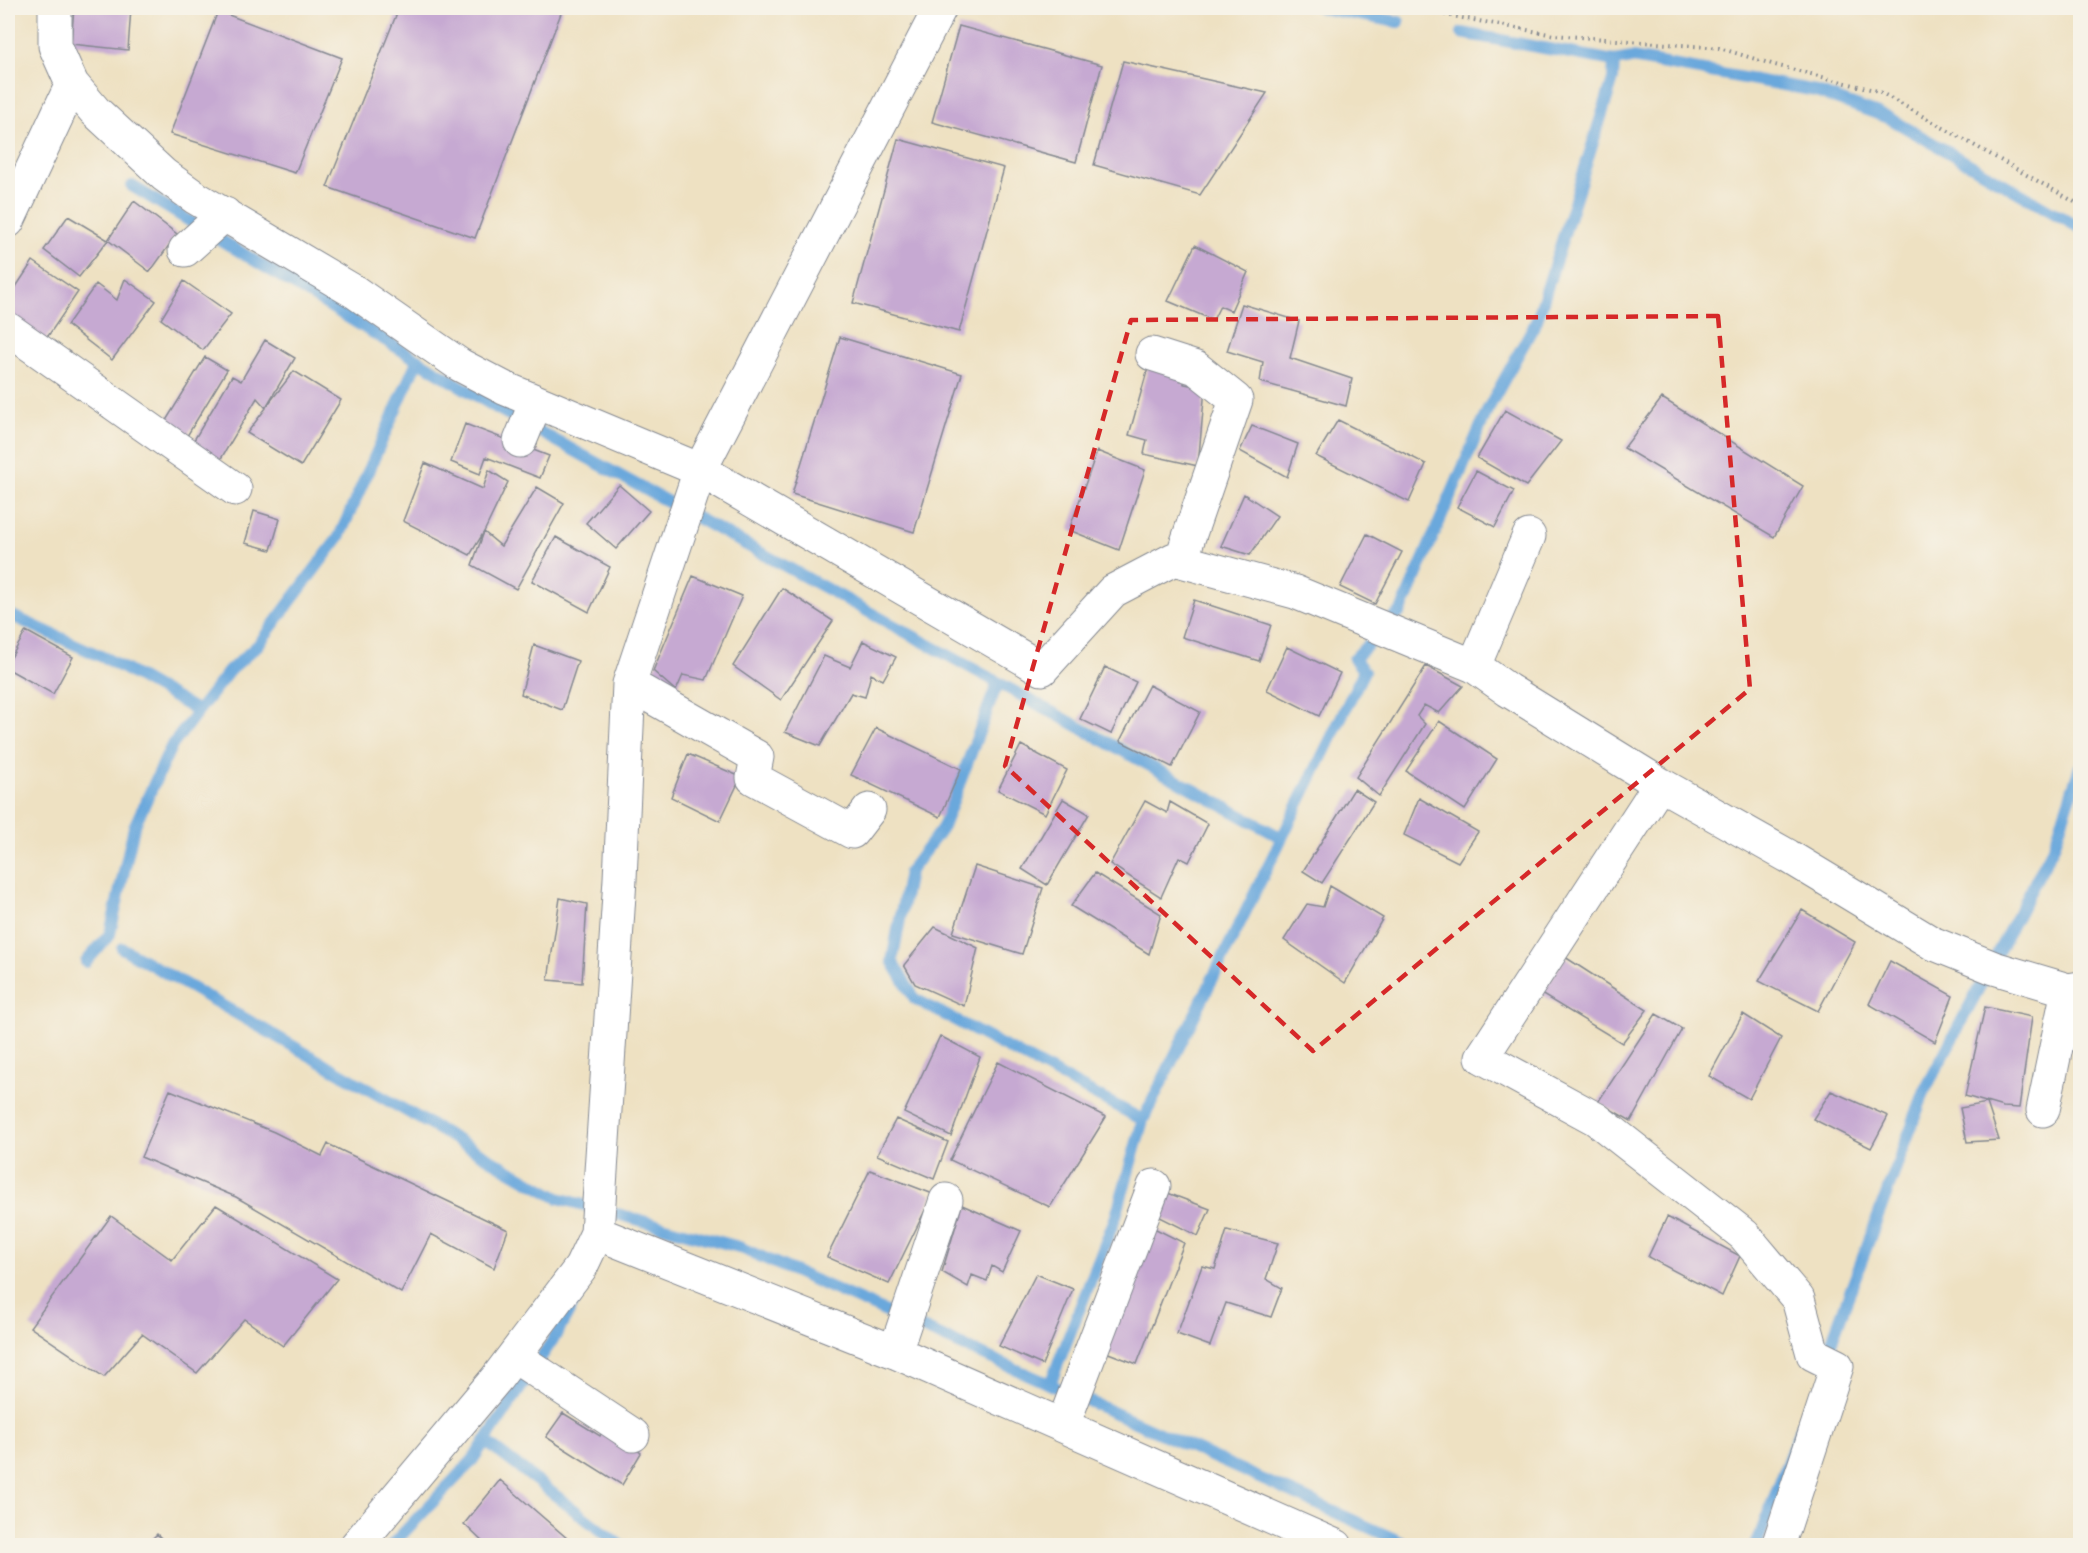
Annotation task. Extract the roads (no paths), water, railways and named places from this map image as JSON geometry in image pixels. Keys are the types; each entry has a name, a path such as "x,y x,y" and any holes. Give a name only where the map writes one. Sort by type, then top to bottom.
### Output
{"street":[{"path":"55,8 55,46 72,84 95,111 164,175 196,198 356,292 460,365 536,402 692,493 1042,669 1113,591 1173,559 1295,592 1474,666 1508,690 1660,784 1788,856 1932,944 1994,968 2074,989 2043,1110"},
{"path":"356,1545 514,1356 581,1267 605,1226 629,684 692,493 940,8"},
{"path":"8,220 72,84"},
{"path":"185,250 225,214"},
{"path":"8,329 235,489"},
{"path":"1152,354 1196,368 1236,400 1181,560"},
{"path":"520,441 536,402"},
{"path":"1474,666 1529,536"},
{"path":"629,684 758,757 753,778 852,832 869,810"},
{"path":"1660,784 1482,1057 1596,1119 1744,1235 1798,1299 1813,1354 1837,1366 1778,1545"},
{"path":"1063,1425 1154,1186"},
{"path":"895,1352 910,1313 946,1200"},
{"path":"605,1226 1336,1545"},
{"path":"514,1356 633,1435"}],"waterway":[{"path":"1321,8 1399,22"},
{"path":"1462,33 1614,61 1632,58 1811,90 1889,118 2080,228"},
{"path":"1050,1384 1116,1216 1143,1120 1364,671 1354,659 1401,611 1488,409 1537,320 1613,79 1614,61"},
{"path":"132,186 500,410 1282,838"},
{"path":"8,614 107,659 198,711 229,671 258,645 339,537 418,359"},
{"path":"998,682 943,827 909,872 892,961 915,999 1143,1120"},
{"path":"86,962 110,934 134,827 171,747 198,711"},
{"path":"1825,1359 1925,1090 2054,846 2080,767"},
{"path":"122,948 558,1198 739,1247 1056,1387"},
{"path":"391,1546 472,1461 558,1332 578,1295"},
{"path":"1075,1395 1410,1546"},
{"path":"1756,1546 1801,1426"},
{"path":"485,1441 621,1546"}]}
